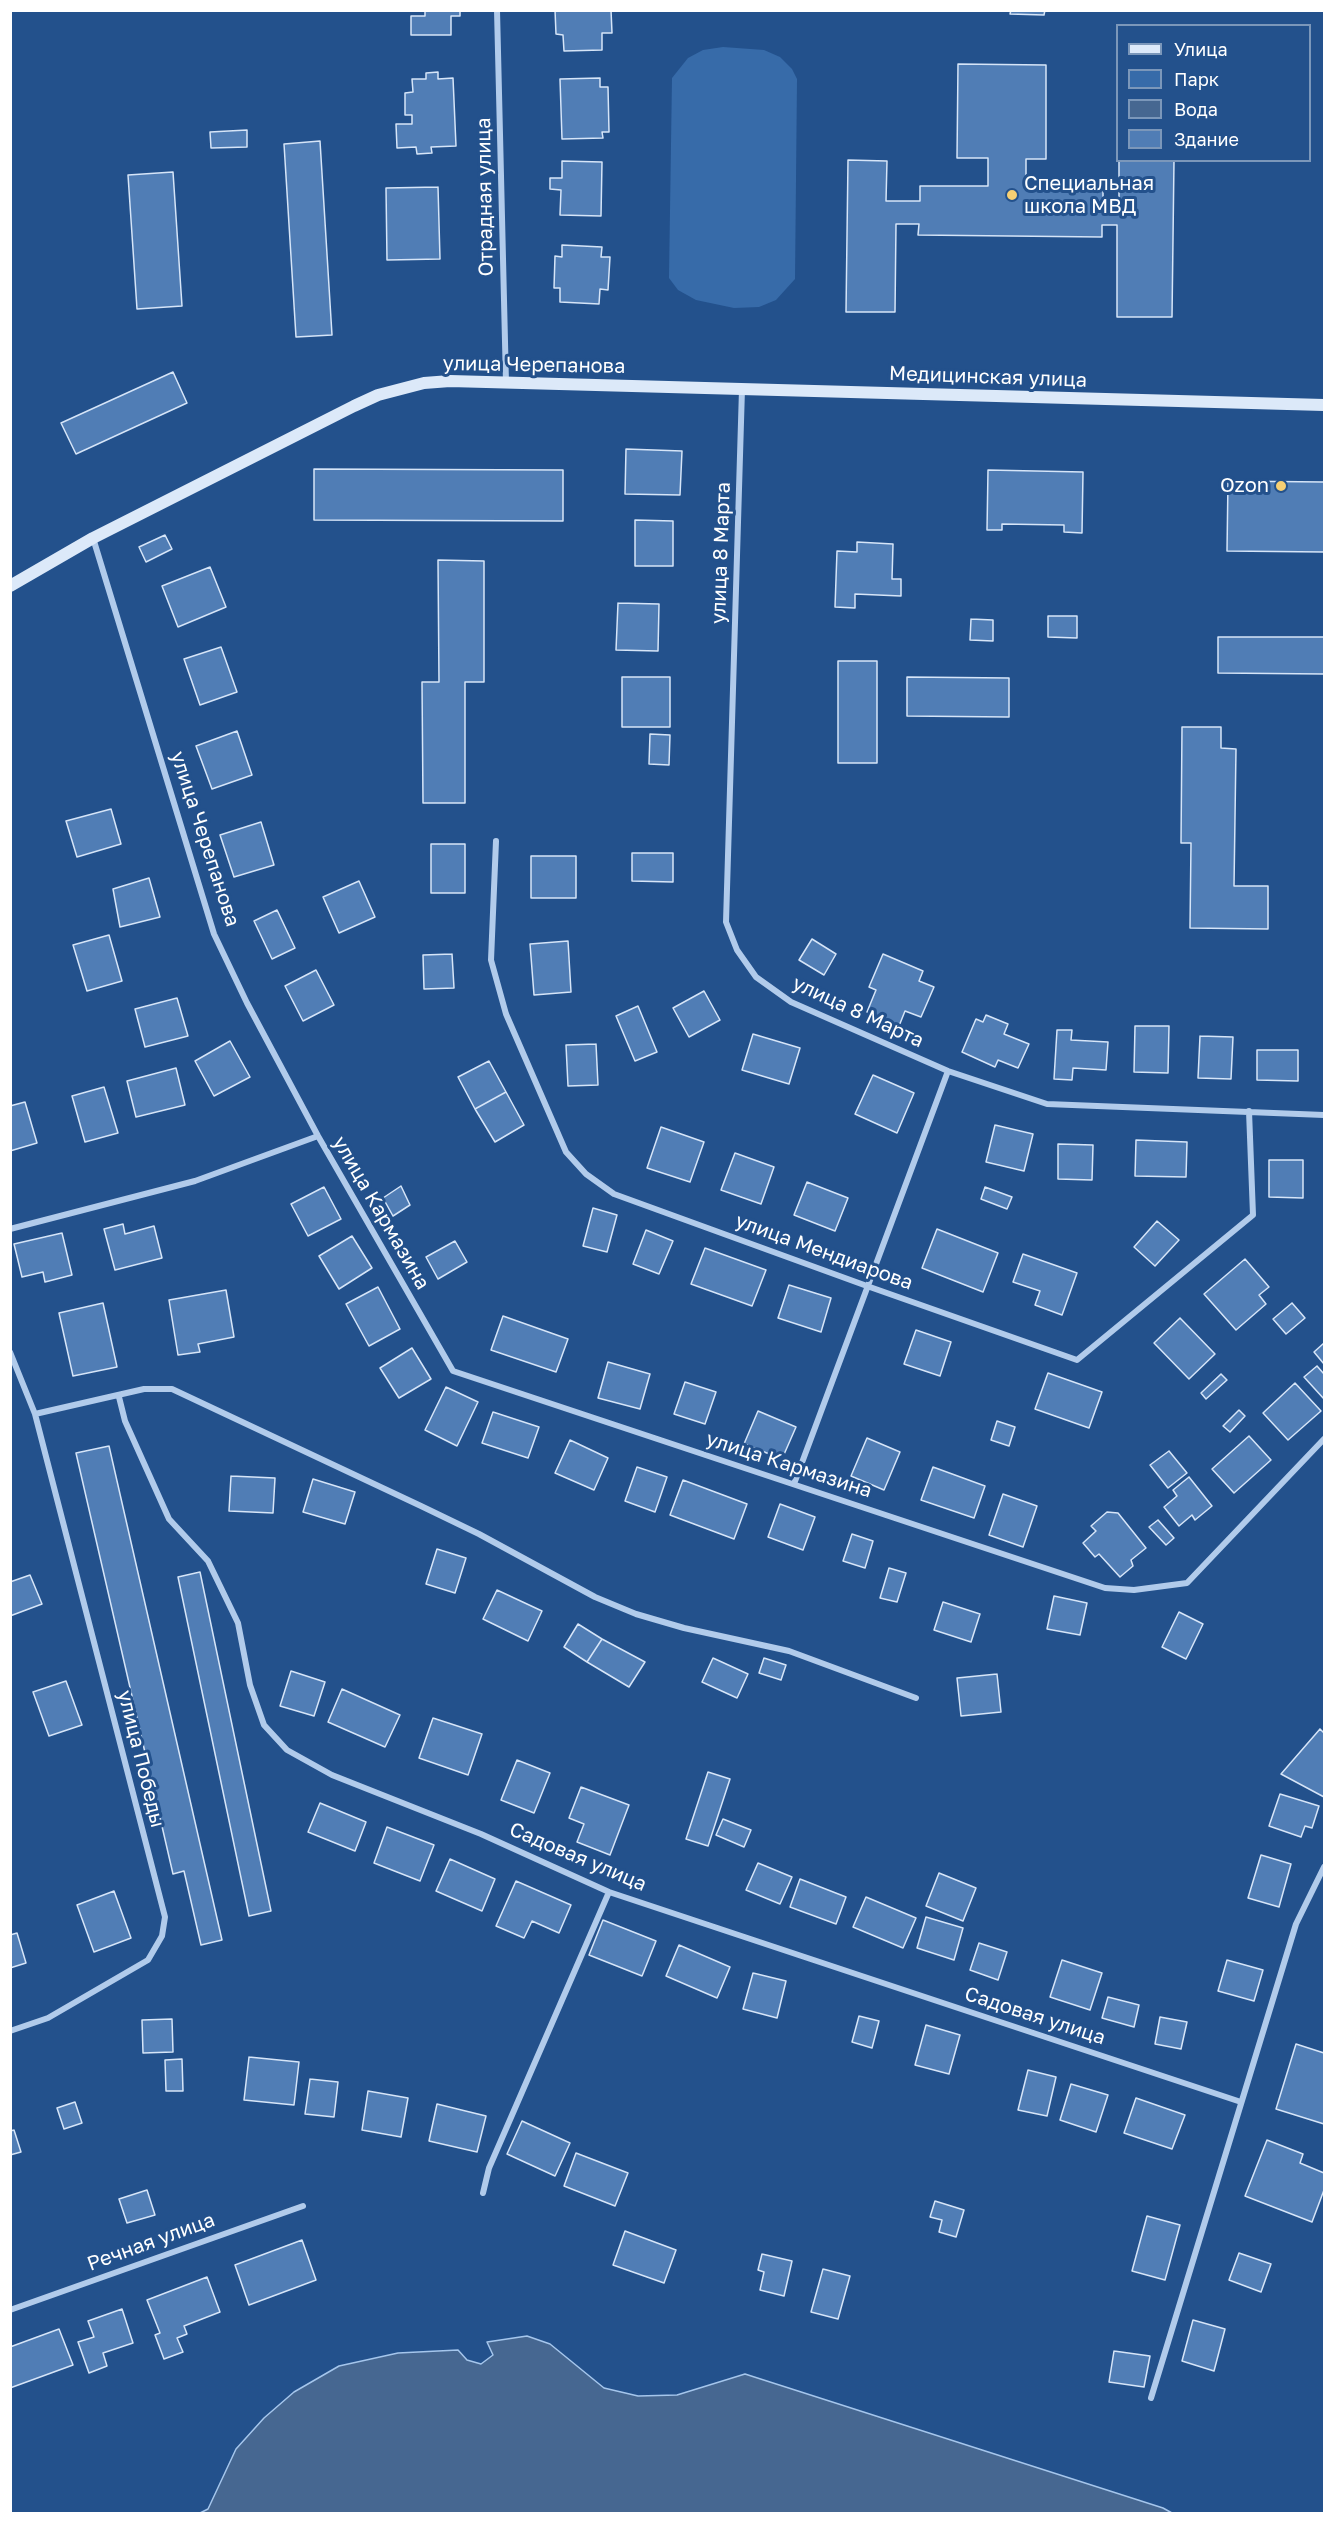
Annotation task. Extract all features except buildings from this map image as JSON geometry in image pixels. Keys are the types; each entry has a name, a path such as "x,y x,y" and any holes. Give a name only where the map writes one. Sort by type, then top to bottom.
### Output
{"main road":[{"name":"улица Черепанова","path":"10,586 93,538 378,395 432,382 651,387"},
{"name":"Медицинская улица","path":"651,387 1324,405"}],"street":[{"name":"Отрадная улица","path":"498,10 506,382"},
{"name":"улица 8 Марта","path":"742,389 726,922 737,950 756,977 791,1002 948,1071 1047,1104 1324,1115"},
{"name":"улица Черепанова","path":"93,538 184,843 214,933 247,1003 318,1136"},
{"name":"улица Мендиарова","path":"496,841 491,960 506,1014 566,1152 586,1174 614,1194 867,1286 1077,1360 1253,1215 1250,1111"},
{"path":"794,1484 948,1071"},
{"path":"10,1229 195,1181 318,1136"},
{"name":"улица Кармазина","path":"318,1136 453,1371 1106,1588 1134,1590 1187,1583 1324,1439"},
{"name":"улица Победы","path":"10,1352 35,1414 165,1917 162,1936 148,1960 48,2018 10,2031"},
{"path":"35,1414 119,1397 144,1389 172,1389 431,1510 595,1597 636,1614 684,1628 789,1651 916,1698"},
{"name":"Садовая улица","path":"119,1397 125,1421 169,1519 208,1561 238,1623 250,1684 264,1725 287,1750 332,1775 481,1834 609,1892 1241,2102"},
{"path":"1151,2398 1296,1924 1324,1867"},
{"path":"483,2193 489,2168 609,1892"},
{"name":"Речная улица","path":"10,2310 303,2206"}],"green space":[{"path":"723,47 764,50 780,57 792,69 797,79 795,279 776,300 759,307 734,308 696,300 678,290 669,278 672,78 688,58 703,50"}],"water":[{"path":"527,2336 550,2344 604,2388 638,2396 677,2395 745,2374 1163,2508 1172,2513 200,2513 208,2509 236,2449 264,2418 294,2392 339,2366 398,2353 458,2350 467,2360 481,2364 493,2355 487,2342"}],"place":[{"name":"Специальная школа МВД","path":"1012,195"},
{"name":"Ozon","path":"1281,486"}]}
